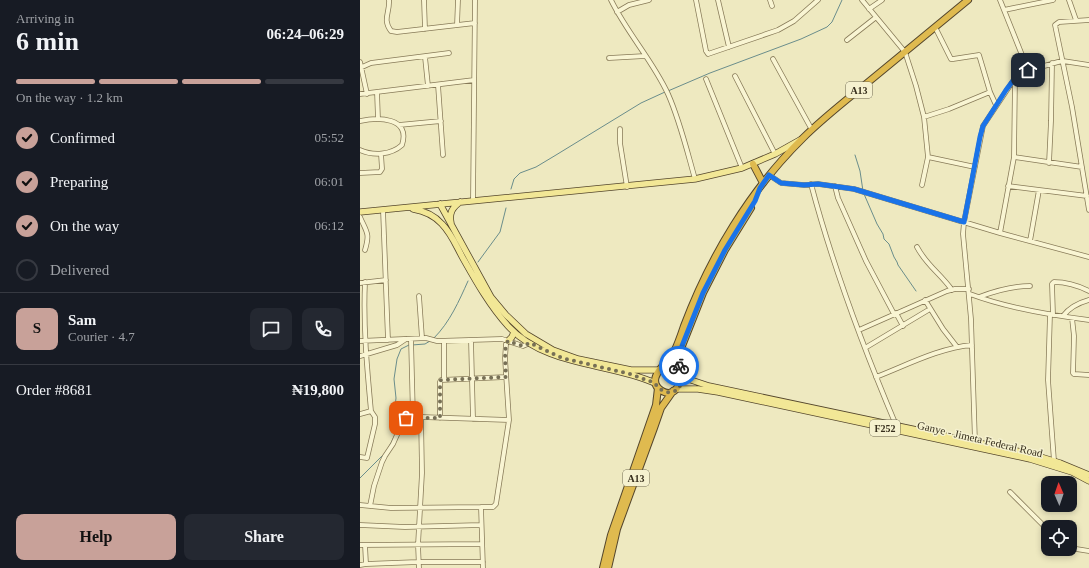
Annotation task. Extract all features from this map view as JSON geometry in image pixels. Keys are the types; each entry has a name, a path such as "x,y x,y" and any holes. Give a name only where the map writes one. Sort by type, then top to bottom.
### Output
{"highway":[{"name":"A13","path":"603,568 611,535 656,405 656,374 674,351 698,292 720,248 737,220 769,175 803,138 968,0"},
{"path":"752,164 762,186"},
{"name":"A13","path":"608,568 617,529 661,408 681,382 679,372 682,346 703,293 725,250 755,201 762,186"},
{"path":"660,369 672,367 679,372"},
{"path":"657,385 665,392 675,390"}],"main road":[{"path":"360,212 627,187 695,179 742,168 775,154 803,138"},
{"path":"452,227 450,214 453,208 460,202"},
{"path":"440,204 492,297 506,315 526,334 553,350 578,359 631,370 660,369"},
{"path":"407,208 428,213 442,224 451,236 488,301 498,315 514,332 550,354 567,360 630,374 657,385"},
{"path":"508,341 514,332"},
{"name":"Ganye - Jimeta Federal Road","path":"679,372 691,380 709,386 975,442 1054,461 1089,475"},
{"name":"Ganye - Jimeta Federal Road","path":"675,390 698,389 718,392 1030,459 1072,472 1089,481"}],"street":[{"path":"389,0 386,21 391,31 397,32 475,23"},
{"path":"424,0 426,29"},
{"path":"457,25 458,0"},
{"path":"473,201 475,0"},
{"path":"611,0 668,94 684,140 695,179"},
{"path":"629,0 629,5"},
{"path":"617,12 629,5 649,0"},
{"path":"696,0 707,53 728,48 778,30 794,21 818,0"},
{"path":"718,0 728,48"},
{"path":"770,0 772,6"},
{"path":"862,0 905,52 924,116 928,156 922,184"},
{"path":"869,9 882,0"},
{"path":"1000,0 1028,70"},
{"path":"1004,10 1053,0"},
{"path":"1069,0 1076,20"},
{"path":"847,40 876,18"},
{"path":"1089,20 1059,22 1055,25 1072,107 1089,210"},
{"path":"936,26 953,60 979,55 990,92 996,105"},
{"path":"361,68 371,63 449,53"},
{"path":"609,58 645,56"},
{"path":"425,57 428,86"},
{"path":"772,59 812,130"},
{"path":"975,442 969,292 963,234 964,222 983,126 1015,78 1028,70 1063,61 1089,65"},
{"path":"360,62 367,94"},
{"path":"1049,163 1052,63"},
{"path":"735,76 775,154"},
{"path":"1000,233 1014,157 1015,78"},
{"path":"360,94 474,80"},
{"path":"706,80 742,168"},
{"path":"438,85 443,155"},
{"path":"377,92 378,119"},
{"path":"924,116 949,109 990,92"},
{"path":"360,121 378,119 394,122 399,125 403,134 402,145 390,152 381,154 360,150"},
{"path":"399,125 440,121"},
{"path":"620,129 620,143 627,187"},
{"path":"360,173 380,172 382,169 381,154"},
{"path":"928,156 975,167"},
{"path":"1014,157 1082,167"},
{"path":"769,175 781,183 835,186 854,189 1000,233 1089,257"},
{"path":"810,184 832,260 876,377 896,425"},
{"path":"835,186 838,198 866,261 902,326"},
{"path":"1008,186 1087,196"},
{"path":"1030,241 1039,190"},
{"path":"383,210 388,340"},
{"path":"360,217 368,235 365,250"},
{"path":"917,247 923,258 952,290"},
{"path":"360,283 386,280"},
{"path":"360,457 368,458 375,424 375,417 371,411 365,354 365,282"},
{"path":"1054,461 1048,380 1052,314 1052,284 1054,282 1068,283 1089,291"},
{"path":"979,298 989,293 1020,286 1030,286"},
{"path":"859,330 925,300 952,290 969,292 979,298 1016,307 1089,320"},
{"path":"419,296 422,338"},
{"path":"925,300 943,329 957,347"},
{"path":"1063,316 1074,306 1089,300"},
{"path":"865,348 930,309"},
{"path":"1072,318 1074,336 1072,372 1074,374 1089,375"},
{"path":"360,356 422,338 444,341 502,339 523,346 530,343"},
{"path":"360,341 388,340 410,342"},
{"path":"471,340 473,419"},
{"path":"444,341 444,379"},
{"path":"360,505 420,508 492,507 496,504 509,420 505,358 506,344 508,341"},
{"path":"410,342 413,417"},
{"path":"876,377 929,356 957,347 972,345"},
{"path":"440,418 441,380 506,377"},
{"path":"360,414 371,411"},
{"path":"370,506 374,486 385,456 393,444 404,419 421,417 509,420"},
{"path":"419,568 418,526 422,473 421,417"},
{"path":"1089,470 1089,475"},
{"path":"1010,492 1041,523"},
{"path":"481,507 483,568"},
{"path":"360,525 481,525"},
{"path":"366,564 362,545 482,544"},
{"path":"1077,549 1089,551"},
{"path":"360,565 418,562 483,562"}],"waterway":[{"path":"668,91 710,73 801,39 827,27 832,22 842,0"},
{"path":"511,189 514,179 520,173 536,167 641,103 665,92"},
{"path":"855,155 860,171 863,191"},
{"path":"864,194 884,239 889,244 898,265 916,291"},
{"path":"478,262 500,232 506,208"},
{"path":"434,338 440,332 458,304 468,281"},
{"path":"412,345 425,344 430,341"},
{"path":"399,425 395,407 396,398 394,379 397,359 401,349 409,345"},
{"path":"389,447 394,437"},
{"path":"360,478 385,453"}],"way so far":[{"path":"406,418 440,418 441,380 506,377 505,358 506,344 508,341 521,346 526,346 530,343 550,354 562,358 640,377 655,383 658,388 665,392 673,391 679,386 681,382 680,373 678,371 679,366"}],"route":[{"path":"679,366 682,346 713,271 755,201 760,188 769,175 781,183 833,185 854,189 964,222 983,126 1015,78 1028,70"}]}
